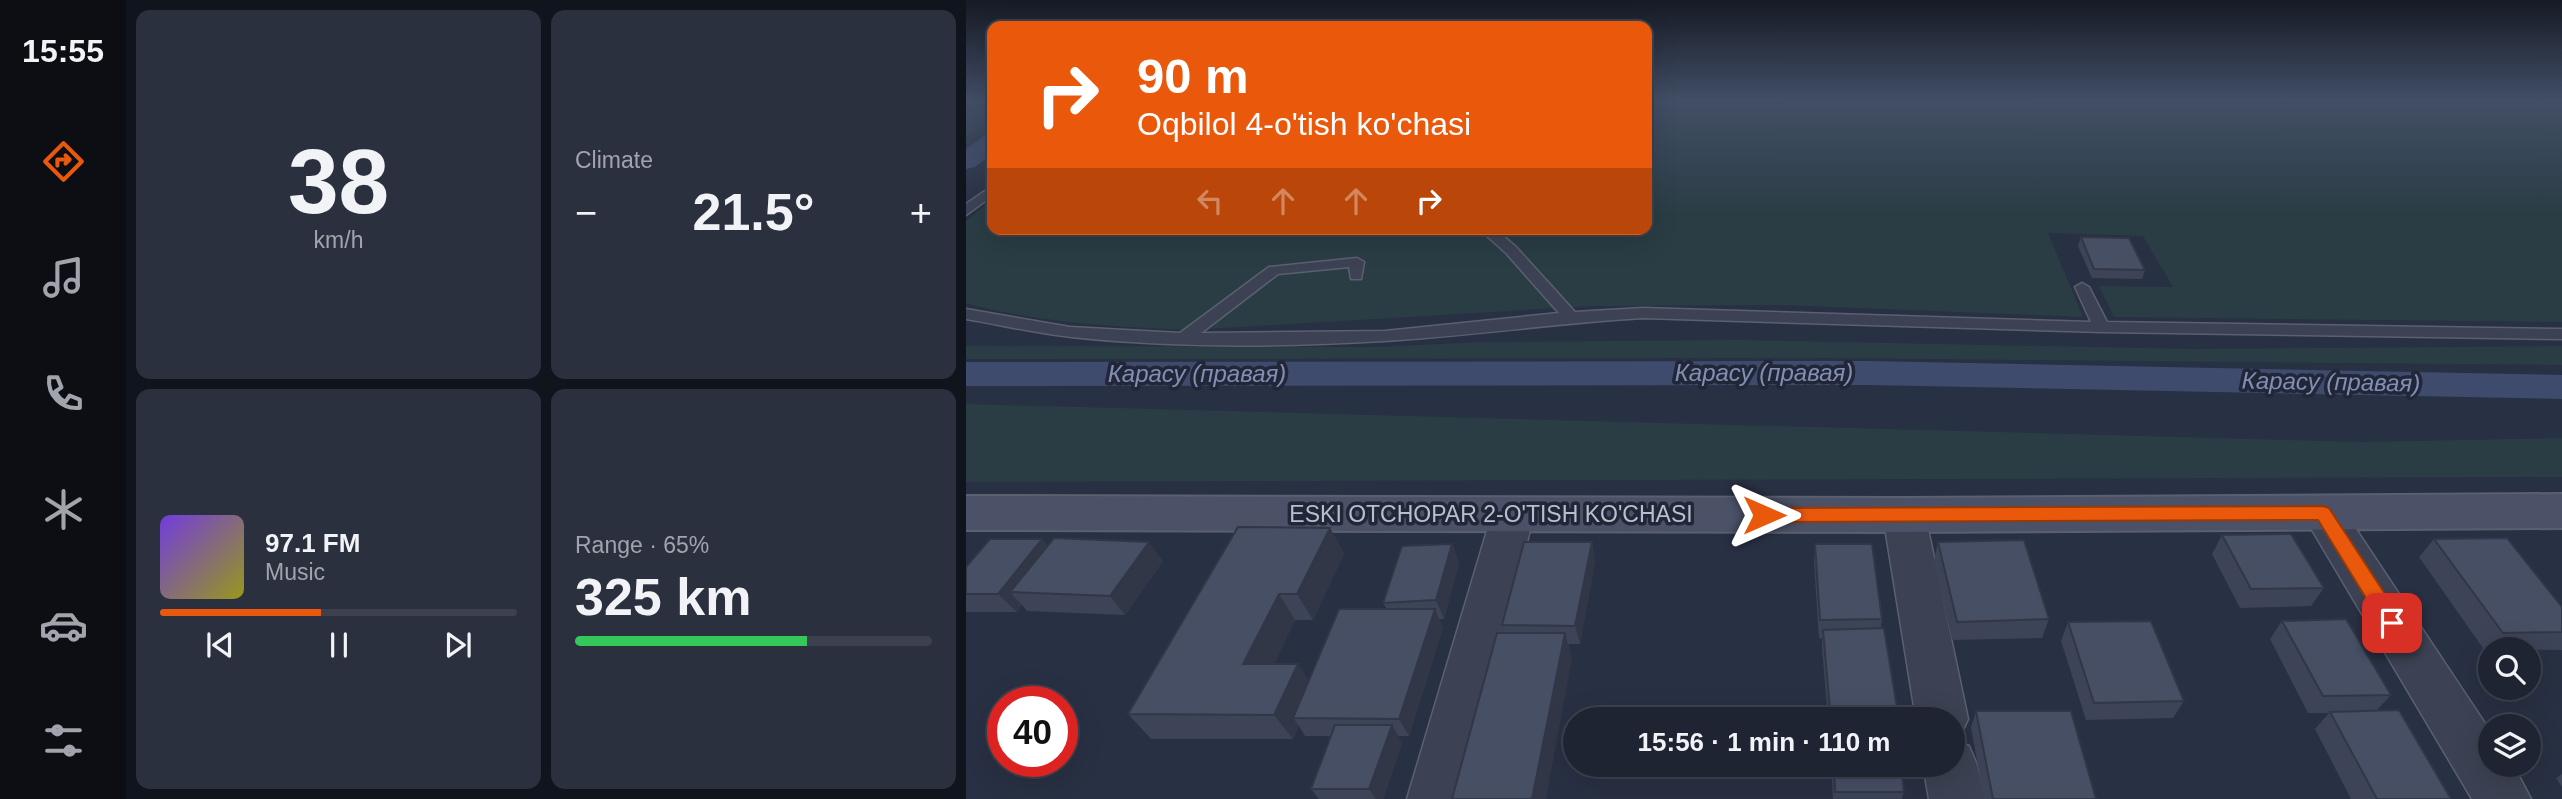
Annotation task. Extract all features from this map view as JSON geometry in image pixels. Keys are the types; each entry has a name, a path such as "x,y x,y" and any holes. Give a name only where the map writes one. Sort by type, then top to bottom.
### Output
{"street":[{"name":"ESKI OTCHOPAR 2-O'TISH KO'CHASI","path":"966,513 1904,515 2562,511"},
{"path":"2323,513 2504,799"},
{"path":"1435,799 1513,514"},
{"path":"1904,515 1940,707"},
{"path":"1952,777 1957,799"}],"lane":[{"path":"966,211 987,194"},
{"path":"1493,235 1511,250 1571,317"},
{"path":"1184,338 1274,270 1357,262 1356,276"},
{"path":"2082,286 2101,327"},
{"path":"966,314 1070,332 1184,338 1385,336 1571,317 1643,313 2101,327 2562,334"}],"shaded area":[{"path":"1652,138 2562,138 2562,322 2114,317 2099,286 2173,287 2143,236 2048,233 2083,317 1783,305 1592,306 1189,330 1105,325 1049,320 966,303 966,221 987,204 987,235 1652,235"},
{"path":"1737,340 2191,349 2562,346 2562,365 1820,358 966,359 966,346 1376,347 1483,342"},
{"path":"966,404 2362,442 2562,438 2562,477 966,482"}],"building":[{"path":"2081,237 2129,238 2145,270 2094,269"},
{"path":"1238,527 1330,528 1297,594 1279,594 1243,664 1298,664 1274,715 1128,714"},
{"path":"2291,534 2324,588 2251,589 2222,535"},
{"path":"1054,538 1149,542 1110,596 1010,592"},
{"path":"2507,538 2562,607 2562,632 2503,633 2434,539"},
{"path":"990,539 1042,539 998,594 966,594 966,567"},
{"path":"2024,540 2049,619 1957,622 1938,542"},
{"path":"1524,542 1592,542 1575,626 1502,625"},
{"path":"1452,544 1436,600 1383,603 1402,546"},
{"path":"1815,544 1872,544 1882,619 1820,620"},
{"path":"1339,609 1435,609 1399,719 1293,718"},
{"path":"2346,619 2391,695 2323,696 2282,621"},
{"path":"2151,621 2184,701 2094,703 2068,622"},
{"path":"1884,628 1897,707 1830,707 1823,630"},
{"path":"1497,633 1565,633 1532,799 1452,799"},
{"path":"2399,710 2451,799 2377,799 2330,712"},
{"path":"1976,711 2071,711 2096,799 1993,799"},
{"path":"1335,725 1392,725 1369,789 1311,789"},
{"path":"1834,777 1902,777 1904,792 1835,792"}],"waterway":[{"name":"Карасу (правая)","path":"966,161 987,146"},
{"name":"Карасу (правая)","path":"966,374 1868,373 2562,387"}],"route":[{"path":"1764,515 2323,513 2392,623"}]}
